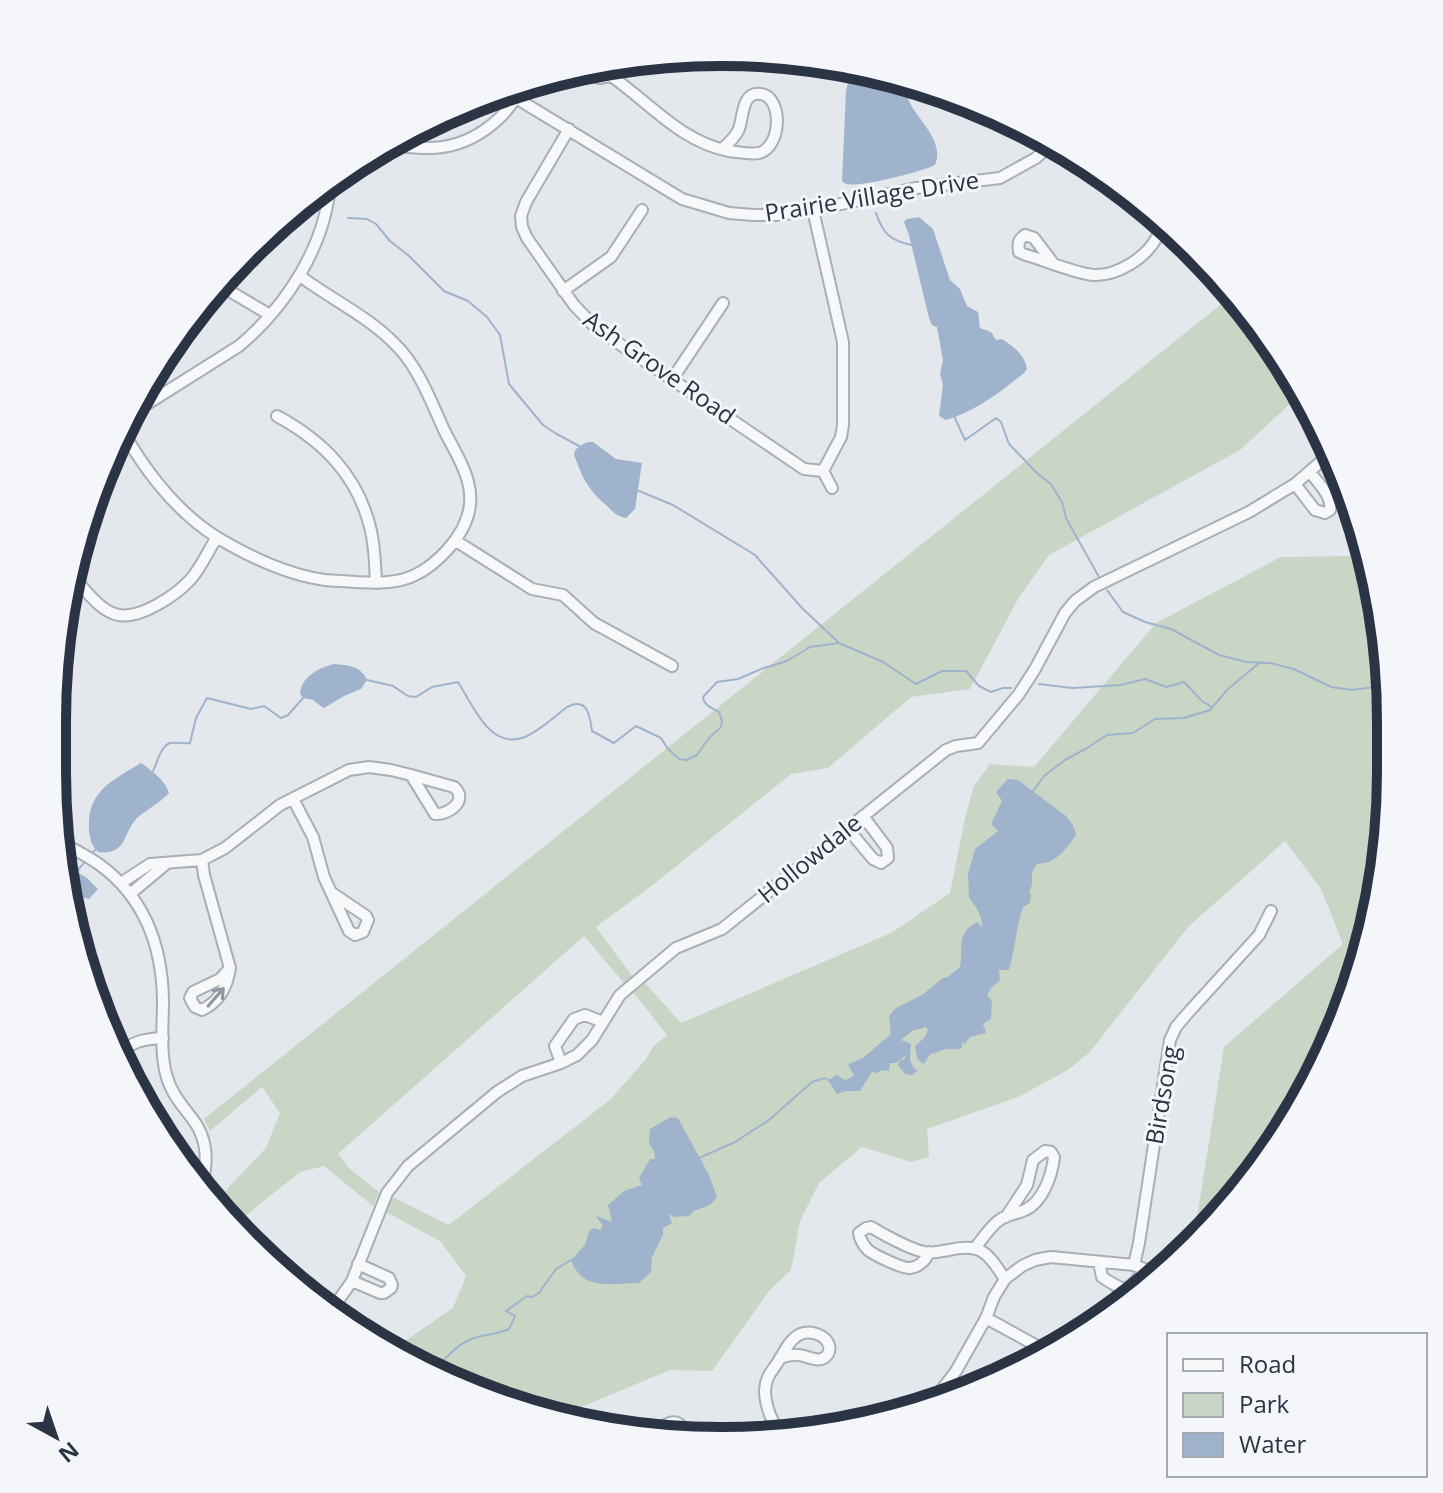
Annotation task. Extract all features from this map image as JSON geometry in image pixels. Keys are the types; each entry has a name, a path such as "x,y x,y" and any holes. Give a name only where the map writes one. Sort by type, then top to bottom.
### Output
{"street":[{"path":"611,76 679,130 702,143 722,149 748,154 765,151 775,138 777,115 771,100 764,94 748,99 741,116 741,128 722,149"},
{"name":"Prairie Village Drive","path":"518,99 682,199 729,213 777,215 916,188 1000,178 1043,151"},
{"path":"408,147 428,148 457,144 493,125 515,100"},
{"name":"Ash Grove Road","path":"569,129 521,216 527,238 563,291 596,328 804,469 823,471"},
{"path":"150,402 255,333 300,276 318,234 328,197"},
{"path":"563,291 611,257 642,210"},
{"path":"813,210 843,342 841,437 823,471 832,488"},
{"path":"1053,263 1090,275 1105,274 1139,257 1158,233"},
{"path":"129,442 148,472 187,514 217,537 266,563 323,580 376,583 401,580 431,566 462,533 469,514 468,482 406,355 373,325 300,276"},
{"path":"228,290 270,315"},
{"path":"673,378 723,303"},
{"path":"277,416 320,444 354,486 370,526 376,583"},
{"name":"Hollowdale","path":"337,1303 352,1281 387,1193 408,1166 497,1092 522,1076 577,1055 592,1040 620,995 676,948 722,929 946,750 978,743 1019,694 1075,601 1094,587 1249,512 1295,484 1322,461"},
{"path":"1295,484 1315,510 1325,513 1330,510 1328,498 1310,472"},
{"path":"81,584 106,609 119,615 140,613 155,606 192,578 217,537"},
{"path":"456,541 532,589 563,595 594,623 672,666"},
{"path":"121,883 150,864 202,860 225,848 267,814 349,770 369,767 411,775 454,787 461,796 445,814 435,814 411,775"},
{"path":"293,799 313,837 324,877 332,893"},
{"path":"848,829 873,859 881,863 888,858 887,848 863,816"},
{"path":"71,848 100,865 121,883 149,926 160,960 162,978 163,1061 170,1087 195,1122 205,1143 204,1175"},
{"path":"202,860 230,968"},
{"path":"130,894 168,863"},
{"name":"Birdsong","path":"1134,1265 1170,1040 1187,1014 1259,935 1271,911"},
{"path":"561,1063 555,1046 574,1019 585,1015 603,1022"},
{"path":"127,1047 138,1041 163,1038"},
{"path":"976,1247 998,1220 1006,1217 1027,1209 1035,1203 1053,1168 1051,1152 1045,1151 1033,1160 1027,1185 1006,1217"},
{"path":"929,1252 922,1263 910,1268 901,1267 869,1251 859,1233 871,1227 924,1252 976,1247 995,1264 1005,1279"},
{"path":"950,1385 994,1297 1005,1279 1022,1266 1051,1257 1134,1265 1146,1269 1140,1276"},
{"path":"1099,1262 1102,1277 1121,1289 1125,1288"},
{"path":"352,1281 380,1293 391,1288 389,1278 358,1264"},
{"path":"986,1318 1036,1346"},
{"path":"774,1425 766,1404 765,1388 769,1372 785,1347 799,1334 808,1332 821,1335 829,1344 830,1351 819,1360 800,1355 780,1358"}],"green space":[{"path":"1225,302 1242,322 1293,401 1240,450 1049,555 1019,597 970,689 911,697 828,768 791,774 596,927 632,976 624,983 584,936 338,1154 350,1169 379,1192 373,1206 324,1166 300,1172 242,1218 222,1196 266,1148 280,1113 262,1087 210,1131 204,1119"},
{"path":"1356,556 1376,679 1376,814 1371,857 1355,941 1327,1022 1309,1061 1267,1136 1242,1171 1196,1223 1224,1047 1343,944 1321,889 1285,841 1188,927 1089,1053 1068,1070 1018,1097 927,1129 929,1157 911,1162 862,1147 819,1183 800,1221 791,1270 769,1291 712,1371 670,1370 574,1410 471,1377 398,1341 405,1341 453,1308 466,1276 440,1241 386,1212 393,1197 449,1225 611,1099 654,1046 667,1035 633,992 645,983 681,1023 891,933 950,893 974,786 990,764 1034,767 1156,623 1281,557"}],"water":[{"path":"849,79 906,93 934,140 937,148 935,165 864,184 853,185 842,181 846,90"},
{"path":"919,217 933,229 950,280 960,289 967,306 978,312 980,328 1014,348 1024,359 1027,369 988,400 946,420 939,416 943,360 937,327 932,325 929,318 904,222"},
{"path":"593,442 616,459 642,463 635,509 626,518 610,509 583,476 574,455 577,448"},
{"path":"334,664 358,669 367,680 361,689 324,708 313,700 303,698 301,687 308,677"},
{"path":"141,763 161,780 169,793 138,817 120,847 98,852 89,833 92,805 104,788"},
{"path":"1008,779 1018,780 1066,816 1076,835 1060,855 1034,868 1030,903 1023,907 1009,970 999,970 1000,980 987,995 992,1001 991,1019 983,1024 986,1033 970,1037 964,1045 962,1041 962,1048 930,1054 924,1064 917,1059 915,1046 928,1030 926,1027 912,1031 901,1040 911,1044 910,1060 914,1069 918,1070 912,1075 905,1074 898,1065 905,1056 896,1063 890,1063 889,1071 872,1072 860,1091 837,1094 828,1080 837,1075 845,1080 854,1076 848,1064 863,1058 891,1034 889,1016 896,1008 922,995 960,967 963,936 977,922 982,927 978,912 969,898 968,874 975,849 998,831 991,824 1002,801 996,792"},
{"path":"73,866 75,871 98,889 89,899 79,896"},
{"path":"671,1117 678,1118 709,1175 717,1197 710,1205 689,1216 669,1214 672,1223 663,1228 663,1235 652,1257 651,1272 639,1283 599,1284 590,1281 576,1270 571,1260 585,1245 589,1231 594,1228 600,1230 603,1226 596,1216 612,1222 608,1205 624,1191 642,1185 639,1178 650,1159 655,1159 649,1144 650,1129"}],"waterway":[{"path":"876,213 888,235 911,245"},
{"path":"348,218 367,219 376,224 444,291 468,301 487,317 500,335 509,384 543,425 579,446"},
{"path":"955,418 965,440 996,418 1001,422 1009,444 1050,483 1099,577"},
{"path":"639,491 673,505 755,555 802,608 839,643 883,662 916,684 942,671 966,671 979,686 991,692 1011,688"},
{"path":"1107,590 1123,612 1171,629 1219,655 1294,669 1331,687 1352,690 1376,686"},
{"path":"367,680 393,686 408,696 416,697 432,687 458,682 492,732 513,740 531,734 567,707 579,704 587,710 592,731 614,743 636,726 661,738 679,759 687,760 697,755 721,727 719,712 707,705 703,697 717,682 738,679 787,661 810,647 839,643"},
{"path":"1033,791 1044,776 1065,760 1107,735 1133,733 1155,719 1184,718 1210,710 1228,689 1258,664"},
{"path":"1039,684 1072,688 1121,685 1145,679 1166,687 1184,682 1212,707"},
{"path":"153,771 167,745 190,743 196,718 207,698 251,709 264,706 281,718 288,715 303,698"},
{"path":"90,855 95,850"},
{"path":"75,874 86,860"},
{"path":"699,1158 735,1142 769,1120 812,1082 828,1080"},
{"path":"441,1363 465,1342 509,1329 515,1316 506,1311 527,1296 539,1293 556,1269 571,1260"}]}
